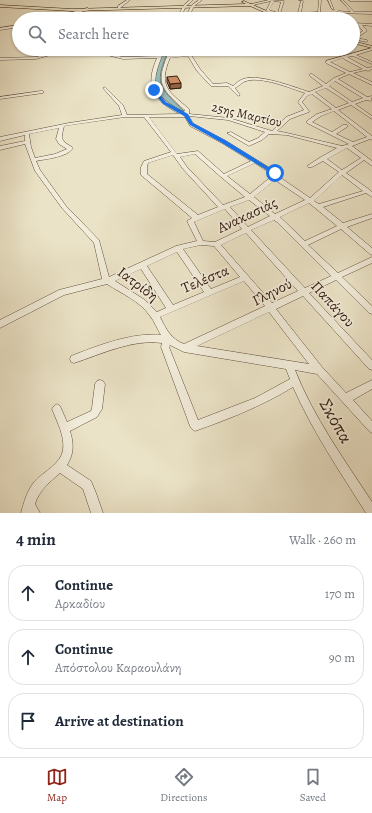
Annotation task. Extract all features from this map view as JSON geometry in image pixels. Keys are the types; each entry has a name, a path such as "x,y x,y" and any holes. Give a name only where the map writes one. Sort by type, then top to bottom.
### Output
{"main road":[{"path":"231,5 236,3 236,0 265,12"},
{"path":"220,6 245,4 261,12"},
{"path":"0,6 88,9 119,7 220,6 245,4"},
{"path":"360,43 372,47"},
{"path":"360,46 362,53"}],"street":[{"path":"119,7 129,0"},
{"path":"182,12 185,6 192,0"},
{"path":"189,12 192,6 201,0"},
{"path":"245,4 272,0 283,2 278,12"},
{"path":"272,0 267,10 272,12"},
{"path":"299,12 302,1 300,0"},
{"path":"319,12 320,0"},
{"path":"329,0 333,9"},
{"path":"342,0 353,12"},
{"path":"350,0 372,0"},
{"path":"362,0 367,5"},
{"path":"75,12 88,9"},
{"path":"338,12 353,12"},
{"path":"360,12 372,13"},
{"path":"360,24 372,25"},
{"path":"360,25 365,31 360,35"},
{"path":"0,29 12,27"},
{"path":"360,41 366,41"},
{"path":"362,53 372,47"},
{"path":"367,51 372,53"},
{"path":"0,59 36,58 43,56"},
{"path":"115,56 123,58 159,57 152,78 154,90 165,103 186,115 191,124 218,138 255,161 310,200 372,252"},
{"path":"179,56 169,57 162,75 163,86 168,94 187,110 186,115"},
{"path":"190,56 198,70 212,85 227,84 233,88 238,95"},
{"path":"351,56 327,62 372,84"},
{"path":"356,56 372,63"},
{"path":"345,58 371,70"},
{"path":"218,138 236,128 248,144 260,139 270,133 289,117 307,111 300,101 303,96 326,86 335,79 348,73 371,70"},
{"path":"311,75 372,118"},
{"path":"233,88 243,80 257,78 288,85 310,93 336,109 371,136 342,148 310,166"},
{"path":"335,79 370,98 372,102"},
{"path":"0,98 41,94 39,86"},
{"path":"105,88 121,106 125,116"},
{"path":"370,98 319,115 309,122 350,145 372,164"},
{"name":"Παπάγου","path":"145,115 176,155 304,291 372,366"},
{"name":"25ης Μαρτίου","path":"0,139 62,126 125,116 186,115 223,118 236,128 291,135 342,148"},
{"path":"33,160 60,154 69,150 70,148 61,143 58,139 62,126"},
{"path":"332,134 345,126"},
{"name":"Ιατρίδη","path":"27,134 37,170 64,207 97,242 104,274 108,281 137,298 147,306 155,316 167,340 165,347 194,426 234,412 272,395 294,382"},
{"path":"0,148 28,142"},
{"path":"197,218 144,175 144,167 146,162 196,152 250,198 275,216 372,310"},
{"path":"323,158 370,193"},
{"name":"Ανακασιάς","path":"0,324 62,292 108,281 178,248 201,243 216,244 310,200 343,172 364,158"},
{"path":"223,176 255,161"},
{"path":"201,243 190,221 250,198 276,176"},
{"path":"318,206 370,193"},
{"path":"304,244 342,226 372,216"},
{"path":"216,244 271,308 319,370 372,428"},
{"path":"178,248 209,292"},
{"name":"Γληνού","path":"184,348 372,260"},
{"path":"142,264 171,309"},
{"name":"Τελέστα","path":"155,316 244,278"},
{"path":"74,359 131,341 158,338 167,340 184,348 319,370"},
{"name":"Σκόπα","path":"289,366 294,382 320,430 372,512"},
{"path":"64,429 94,414 98,409 100,384"},
{"path":"346,399 372,384"},
{"path":"30,510 32,496 40,484 65,462 68,452 64,429 57,409"},
{"path":"60,467 87,485 97,513"}],"water":[{"path":"161,56 166,56 161,70 161,84 169,96 184,111 176,109 170,105 160,95 156,89 156,70"}],"building":[{"path":"177,76 181,83 170,84 167,77"}],"route":[{"path":"154,90 162,101 173,109 186,115 190,124 207,132 275,173"}]}
